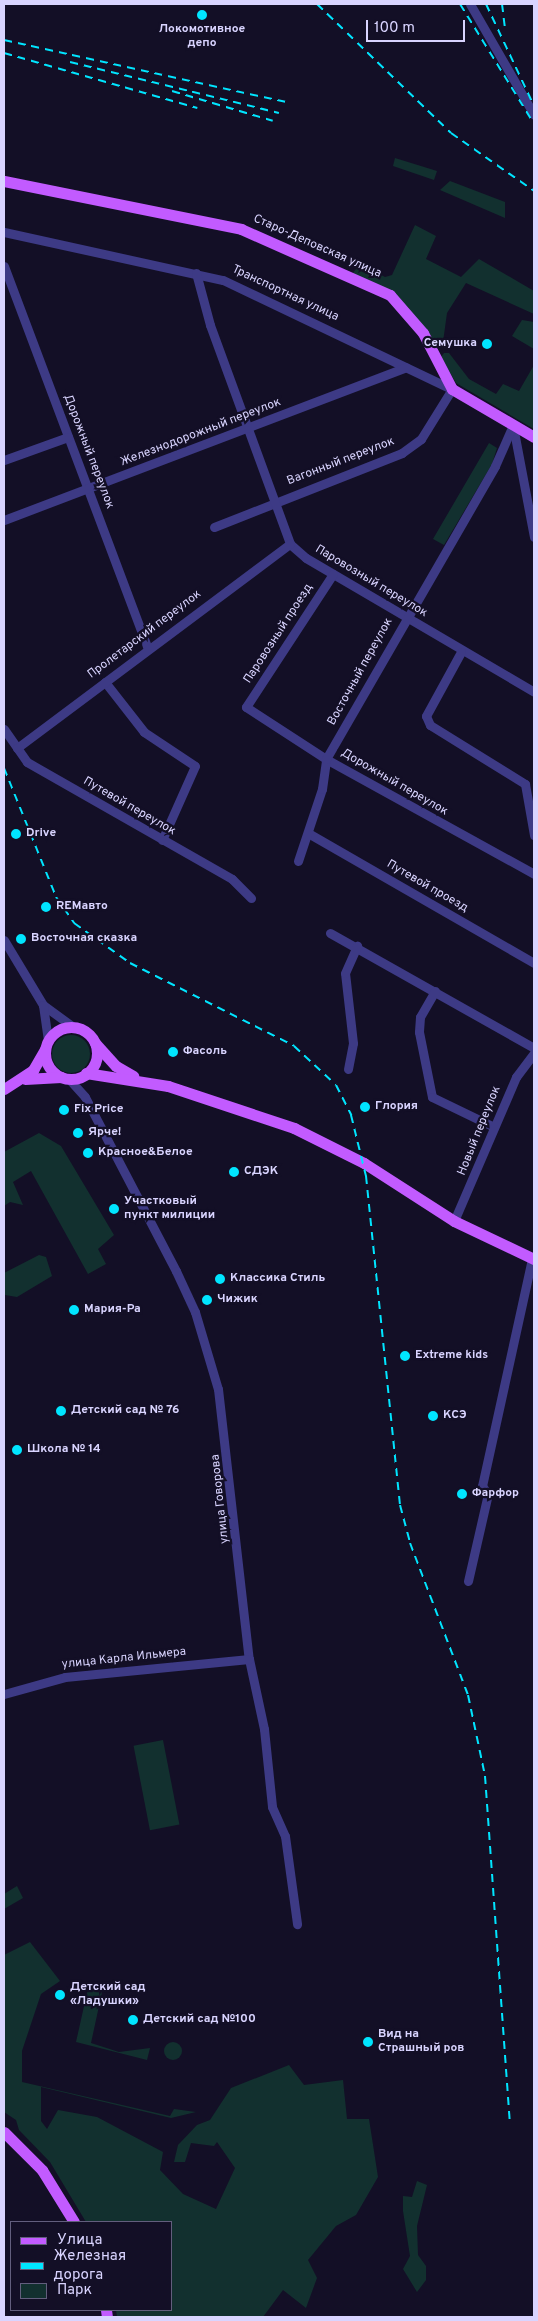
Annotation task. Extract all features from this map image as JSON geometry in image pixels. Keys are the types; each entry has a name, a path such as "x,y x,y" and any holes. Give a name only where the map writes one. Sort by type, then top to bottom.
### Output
{"main road":[{"name":"Старо-Деповская улица","path":"4,181 241,229 390,295 423,334 452,389"},
{"name":"Транспортная улица","path":"452,389 534,437"},
{"path":"4,1089 20,1080 37,1066 47,1043 72,1026 94,1041 116,1066 142,1080"},
{"path":"86,1073 96,1058 94,1041"},
{"path":"47,1043 48,1065 65,1078"},
{"path":"20,1080 65,1078 86,1073 142,1080 225,1103 311,1136 364,1163 454,1221 534,1259"},
{"path":"4,2132 42,2170 73,2221"}],"street":[{"path":"470,4 534,115"},
{"name":"Транспортная улица","path":"4,232 196,273 245,289 452,389"},
{"name":"Дорожный переулок","path":"4,266 148,647"},
{"path":"196,273 247,430 290,544"},
{"name":"Железнодорожный переулок","path":"4,520 247,430 406,367"},
{"name":"Вагонный переулок","path":"214,527 275,500 402,453 421,438 452,389"},
{"path":"513,426 534,538"},
{"name":"Восточный переулок","path":"298,861 322,789 326,759 406,617 495,466 513,426"},
{"path":"4,460 68,436"},
{"name":"Паровозный переулок","path":"290,544 333,574 461,652 534,692"},
{"name":"Пролетарский переулок","path":"16,748 105,682 148,647 290,544"},
{"name":"Паровозный проезд","path":"246,708 333,574"},
{"path":"461,652 426,716 430,725 525,784 534,836"},
{"path":"105,682 144,732 194,766 162,840"},
{"name":"Дорожный переулок","path":"246,708 326,759 534,874"},
{"name":"Путевой переулок","path":"4,729 27,762 232,879 251,898"},
{"name":"Путевой проезд","path":"308,833 534,963"},
{"path":"330,933 357,946 534,1048"},
{"path":"4,940 43,1005 72,1026"},
{"path":"348,1069 353,1044 344,979 357,946"},
{"path":"435,991 420,1018 419,1032 432,1097 494,1127"},
{"path":"43,1005 47,1043"},
{"name":"Новый переулок","path":"454,1221 516,1077 534,1053"},
{"path":"85,1097 86,1073"},
{"path":"65,1078 85,1097"},
{"name":"улица Говорова","path":"85,1097 195,1312 211,1365 224,1418 249,1659 264,1728 272,1808 285,1836 296,1924"},
{"path":"468,1581 488,1494 482,1486 534,1259"},
{"name":"улица Карла Ильмера","path":"4,1694 65,1677 249,1659"}],"green space":[{"path":"395,158 437,171 434,180 393,166"},
{"path":"450,181 505,202 505,218 440,190"},
{"path":"415,225 436,236 426,259 461,277 479,259 534,291 534,314 466,283 447,313 443,342 433,346 408,307 352,274 360,264 385,277 392,275"},
{"path":"522,320 534,322 534,349 512,336"},
{"path":"444,353 449,353 469,379 496,394 503,384 519,391 534,365 534,429 456,383 441,357"},
{"path":"489,443 497,448 492,464 444,545 433,539"},
{"path":"71,1035 84,1041 90,1054 84,1067 71,1073 58,1067 52,1054 58,1041"},
{"path":"39,1133 61,1146 114,1235 98,1249 106,1264 88,1274 31,1171 13,1182 23,1205 10,1202 4,1206 4,1152"},
{"path":"39,1255 46,1257 52,1276 17,1297 5,1295 4,1273"},
{"path":"163,1740 179,1824 150,1830 134,1746"},
{"path":"17,1886 23,1898 4,1909 4,1894"},
{"path":"30,1942 60,1981 41,1994 22,2051 22,2082 170,2116 174,2109 196,2112 171,2118 41,2087 41,2121 47,2129 58,2110 97,2117 163,2152 160,2170 183,2194 216,2209 235,2168 217,2142 214,2146 191,2143 185,2162 174,2162 178,2145 197,2125 210,2120 231,2088 289,2065 304,2085 343,2080 347,2119 369,2119 378,2177 356,2215 336,2226 308,2260 317,2278 306,2308 283,2290 263,2317 117,2317 116,2311 172,2311 172,2221 85,2221 50,2162 19,2130 16,2120 4,2112 4,1955"},
{"path":"104,1983 91,2043 119,2052 150,2048 147,2060 76,2042 89,1984"},
{"path":"173,2042 179,2045 182,2051 179,2057 173,2060 167,2057 164,2051 167,2045"},
{"path":"417,2181 427,2185 417,2226 418,2255 426,2266 426,2280 417,2292 403,2269 410,2256 403,2211 403,2196 412,2197"}],"railway":[{"path":"317,4 451,133 534,191"},
{"path":"460,4 534,124"},
{"path":"486,4 534,106"},
{"path":"502,4 505,30"},
{"path":"4,40 285,102"},
{"path":"4,53 197,108"},
{"path":"70,62 279,113"},
{"path":"172,91 273,121"},
{"path":"4,768 56,897 74,923 130,963 294,1046 336,1085 351,1115 366,1176 400,1505 410,1543 468,1695 485,1776 510,2123"}],"place":[{"name":"Локомотивное депо","path":"202,15"},
{"name":"Семушка","path":"487,344"},
{"name":"Drive","path":"16,834"},
{"name":"REMавто","path":"46,907"},
{"name":"Восточная сказка","path":"21,939"},
{"name":"Фасоль","path":"173,1052"},
{"name":"Глория","path":"365,1107"},
{"name":"Fix Price","path":"64,1110"},
{"name":"Ярче!","path":"78,1133"},
{"name":"Красное&Белое","path":"88,1153"},
{"name":"СДЭК","path":"234,1172"},
{"name":"Участковый пункт милиции","path":"114,1209"},
{"name":"Классика Стиль","path":"220,1279"},
{"name":"Чижик","path":"207,1300"},
{"name":"Мария-Ра","path":"74,1310"},
{"name":"Extreme kids","path":"405,1356"},
{"name":"Детский сад № 76","path":"61,1411"},
{"name":"КСЭ","path":"433,1416"},
{"name":"Школа № 14","path":"17,1450"},
{"name":"Фарфор","path":"462,1494"},
{"name":"Детский сад «Ладушки»","path":"60,1995"},
{"name":"Детский сад №100","path":"133,2020"},
{"name":"Вид на Страшный ров","path":"368,2042"}]}
